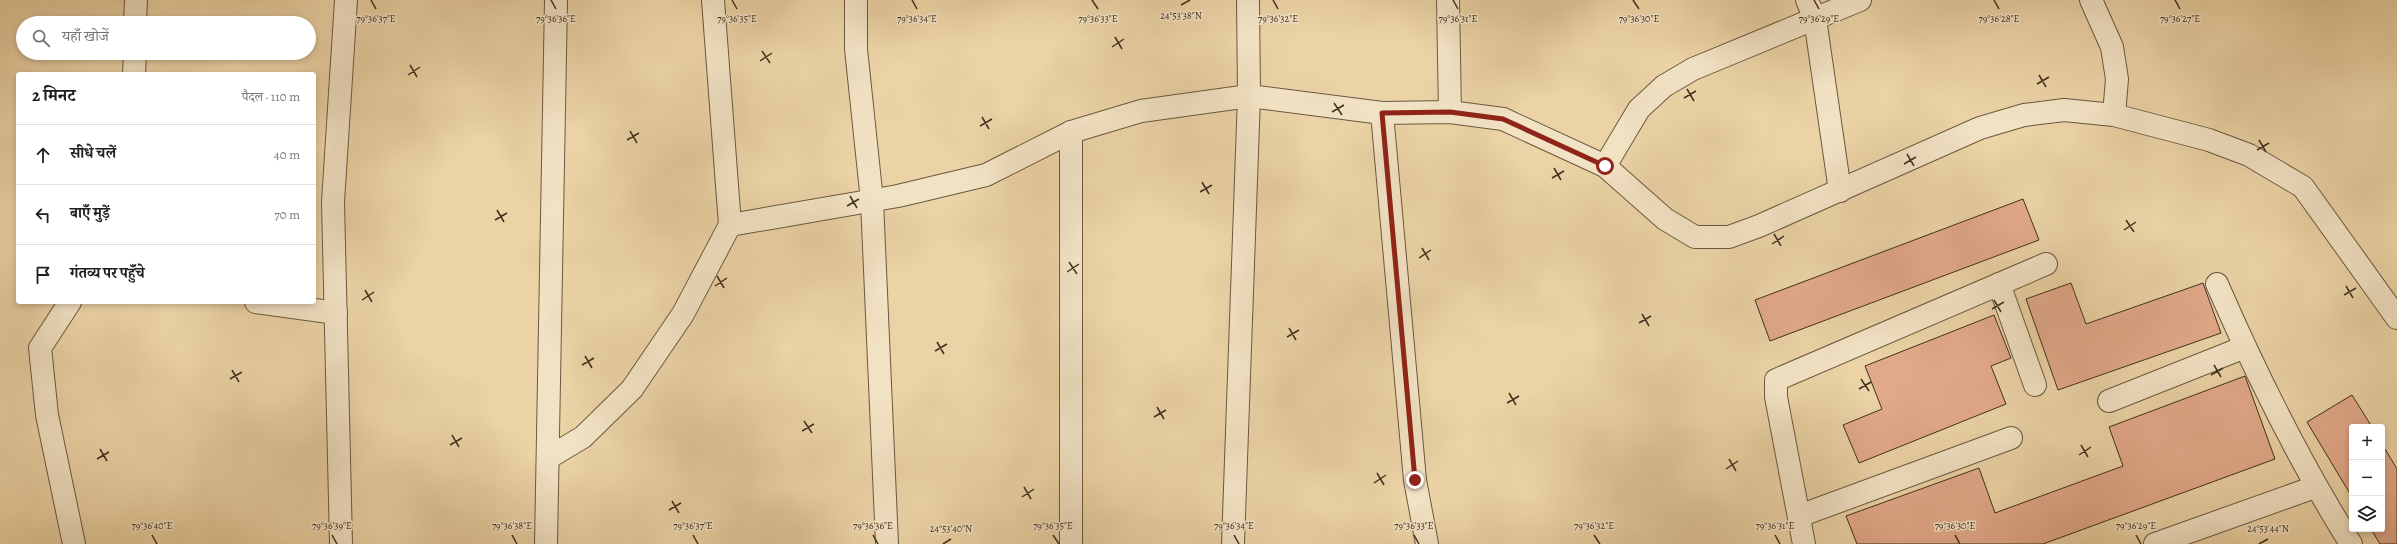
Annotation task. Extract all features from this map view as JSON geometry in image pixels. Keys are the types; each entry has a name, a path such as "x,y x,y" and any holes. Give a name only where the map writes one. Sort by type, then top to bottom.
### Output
{"street":[{"path":"135,16 136,0"},
{"path":"341,544 333,202 346,0"},
{"path":"546,544 556,0"},
{"path":"548,458 583,437 632,389 682,314 730,225 713,0"},
{"path":"856,0 856,48 872,201 887,544"},
{"path":"1233,544 1249,96 1248,0"},
{"path":"1448,0 1450,112"},
{"path":"1605,166 1639,109 1664,86 1693,69 1811,10 1860,0"},
{"path":"2091,0 2112,47 2117,79 2114,115"},
{"path":"1811,10 1840,191"},
{"path":"134,72 135,60"},
{"path":"730,225 872,201 986,175 1071,132 1141,111 1249,96 1382,113 1450,112 1503,119 1605,166 1665,219 1695,237 1728,237 1759,226 1840,191 1980,128 2024,115 2064,110 2114,115 2208,140 2249,155 2303,187 2397,318"},
{"path":"1382,113 1415,480 1427,544"},
{"path":"1071,132 1071,544"},
{"path":"1804,544 1776,396 1776,380 2046,264"},
{"path":"1999,284 2035,386"},
{"path":"2217,284 2245,347 2315,487 2351,544"},
{"path":"69,304 40,348 47,415 74,544"},
{"path":"272,304 336,312"},
{"path":"2109,400 2245,347"},
{"path":"1799,516 2011,438"},
{"path":"2155,544 2315,487"}],"building":[{"path":"2023,199 2039,240 1770,341 1755,300"},
{"path":"2071,283 2086,324 2203,283 2221,333 2058,390 2026,299"},
{"path":"1994,315 2011,358 1991,366 2006,404 1859,463 1843,425 1882,409 1865,366"},
{"path":"2245,376 2275,459 2043,544 1857,544 1846,516 1979,468 1995,513 2123,466 2109,427"},
{"path":"2352,395 2370,424 2349,424 2349,492 2307,422"},
{"path":"2385,449 2397,469 2397,544 2380,544 2373,532 2385,532"}],"route":[{"path":"1415,480 1382,113 1450,112 1503,119 1605,166"}]}
